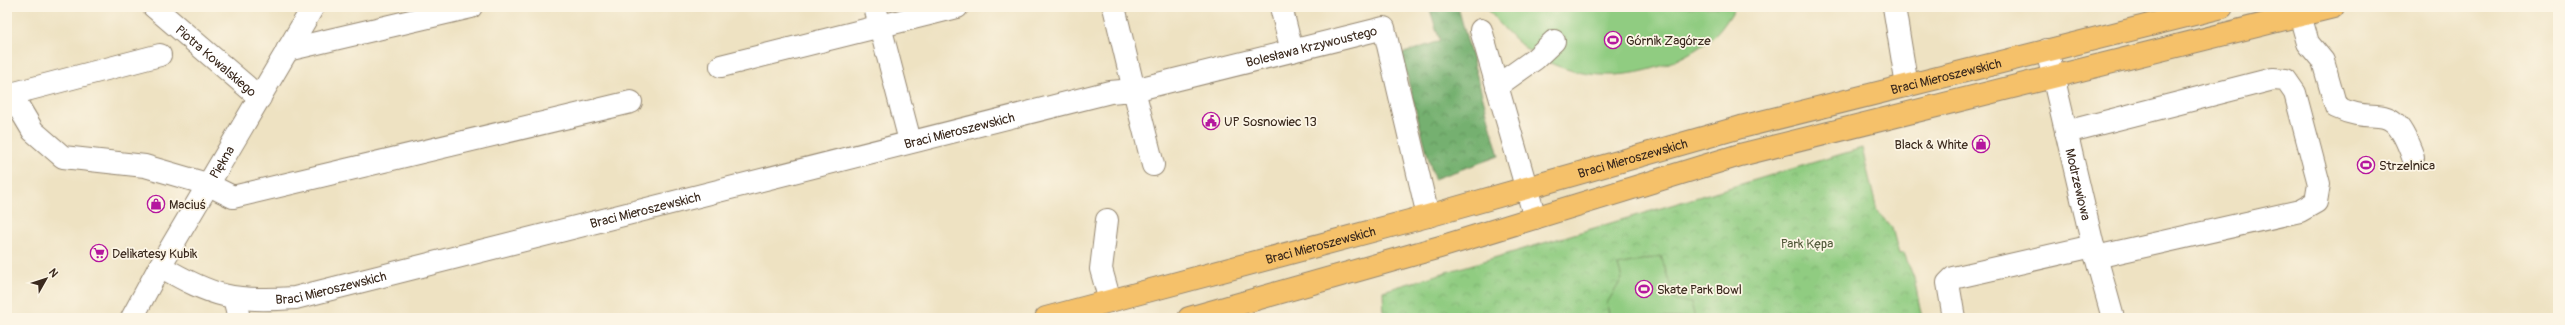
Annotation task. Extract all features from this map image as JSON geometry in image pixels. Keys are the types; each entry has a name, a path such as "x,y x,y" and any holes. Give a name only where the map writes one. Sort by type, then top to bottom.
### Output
{"main road":[{"name":"Braci Mieroszewskich","path":"1046,318 1428,216 1741,127 2222,7"},
{"name":"Braci Mieroszewskich","path":"1189,318 1534,218 1740,155 2333,7"}],"street":[{"name":"Piotra Kowalskiego","path":"154,7 260,98"},
{"path":"288,50 471,7"},
{"path":"721,66 878,17 957,7"},
{"path":"1114,7 1153,165"},
{"path":"1281,7 1292,52"},
{"path":"1894,7 1907,86"},
{"name":"Piękna","path":"132,318 207,184 260,98 310,9"},
{"path":"2300,15 2308,43 2323,61 2336,107 2350,114 2383,116 2397,123 2405,136 2412,157"},
{"path":"878,17 910,142"},
{"name":"Bolesława Krzywoustego","path":"1134,90 1384,28 1428,216"},
{"path":"1481,30 1534,218"},
{"path":"1497,86 1535,59 1554,41"},
{"name":"Modrzewiowa","path":"2047,50 2052,77 2094,252 2114,318"},
{"path":"160,54 9,93 33,131 63,157 145,166 207,184 233,197 632,102"},
{"path":"1954,318 1948,290 1948,283 1953,278 2094,252 2300,211 2316,202 2319,184 2295,93 2286,80 2273,79 2066,132"},
{"name":"Braci Mieroszewskich","path":"160,266 193,286 220,296 237,308 256,300 295,298 1110,92 1134,90"},
{"path":"1107,220 1101,269 1110,301"}],"green space":[{"path":"1429,7 1458,7 1499,156 1434,179 1401,54 1440,41"},
{"name":"Górnik Zagórze","path":"1486,7 1736,7 1716,35 1694,51 1653,69 1609,75 1587,74 1565,69 1544,60 1527,50 1519,43 1498,22"},
{"name":"Park Kępa","path":"1862,148 1877,211 1892,228 1899,254 1904,253 1914,278 1922,318 1384,318 1383,291"},
{"name":"Skate Park Bowl","path":"1661,256 1675,300 1691,303 1695,318 1610,318 1607,303 1622,279 1618,265"}],"place":[{"name":"Górnik Zagórze","path":"1613,40"},
{"name":"UP Sosnowiec 13","path":"1211,121"},
{"name":"Black & White","path":"1981,144"},
{"name":"Strzelnica","path":"2366,165"},
{"name":"Maciuś","path":"156,204"},
{"name":"Delikatesy Kubik","path":"99,253"},
{"name":"Skate Park Bowl","path":"1644,289"}]}
